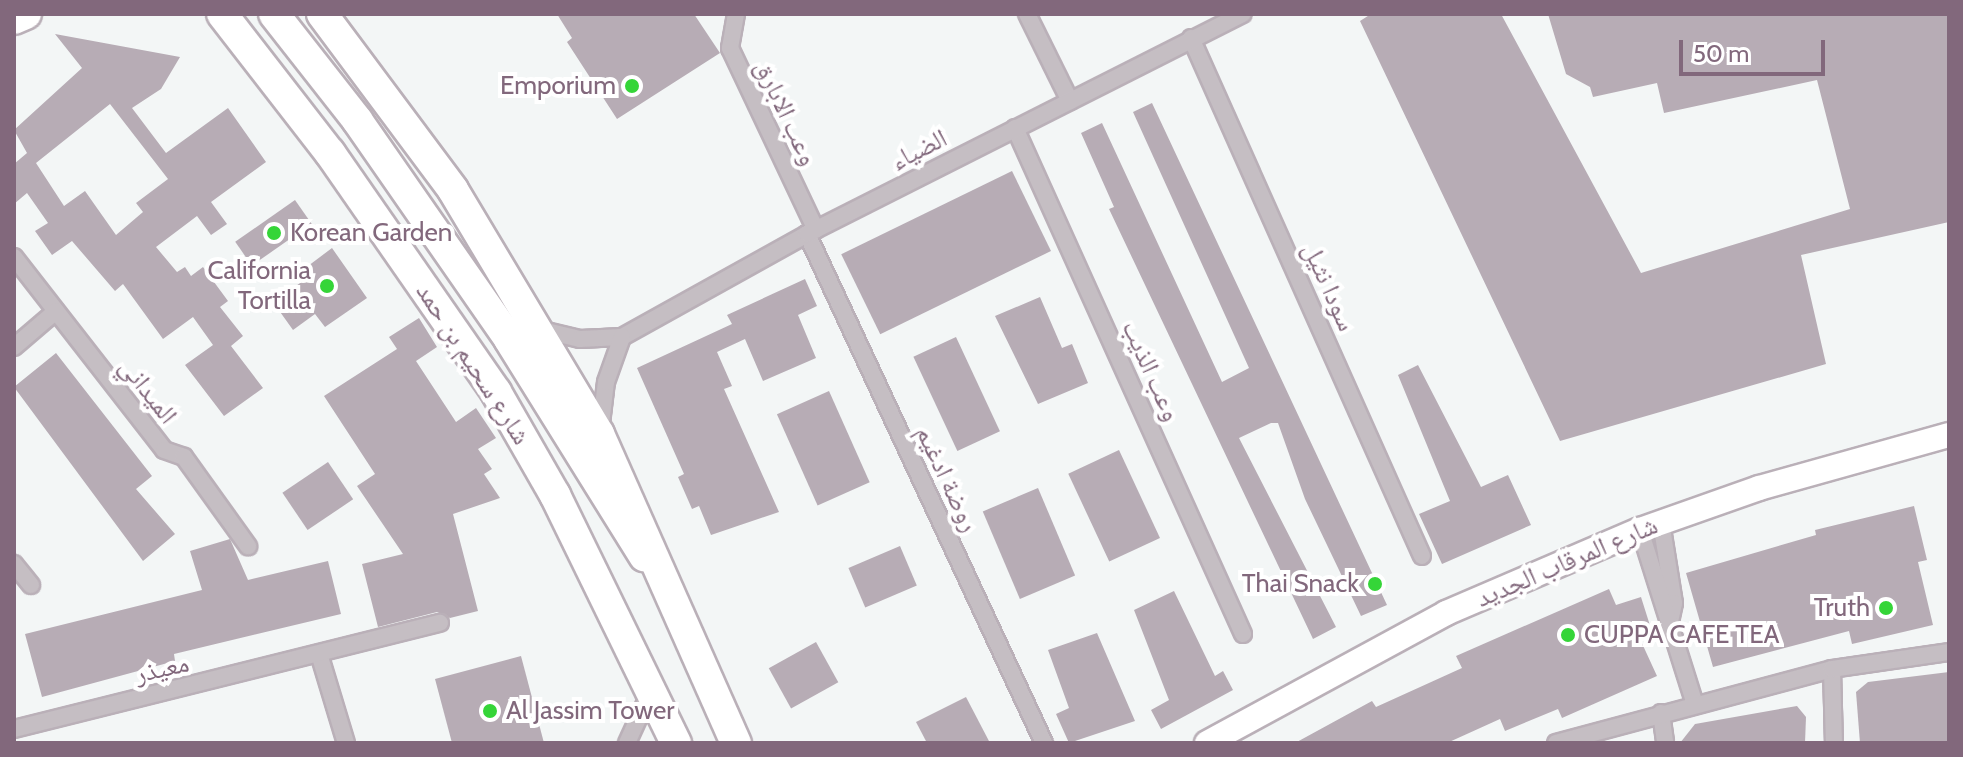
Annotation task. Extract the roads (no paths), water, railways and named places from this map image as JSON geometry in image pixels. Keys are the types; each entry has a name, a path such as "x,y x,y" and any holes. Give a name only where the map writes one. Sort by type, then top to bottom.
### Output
{"highway":[{"path":"14,19 26,14"},
{"path":"199,14 264,62"},
{"name":"شارع سحيم بن حمد","path":"222,14 264,62 496,392 650,686 676,743"},
{"path":"274,14 357,120 500,327 619,524 667,576"},
{"path":"322,14 338,28 453,190 599,434 667,576 736,743"}],"street":[{"name":"وعب الابارق","path":"736,14 730,48 812,232"},
{"path":"1027,14 1070,101"},
{"name":"الضياء","path":"538,329 580,339 622,337 812,232 1243,14"},
{"name":"سودا نثيل","path":"1191,38 1422,556"},
{"name":"وعب الذيب","path":"1015,128 1243,634"},
{"name":"روضة ادغيم","path":"812,232 1044,743"},
{"name":"الميداني","path":"14,257 164,450 184,457 248,546"},
{"path":"14,347 56,311"},
{"path":"599,434 606,382 622,337"},
{"name":"شارع المرقاب الجديد","path":"1207,743 1446,613 1651,526 1759,488 1949,435"},
{"path":"1651,526 1670,622 1695,704"},
{"path":"14,564 31,585"},
{"name":"معيذر","path":"14,729 320,657 440,623"},
{"path":"1556,743 1832,669 1949,652"},
{"path":"320,657 346,743"},
{"path":"1832,669 1834,743"},
{"path":"627,743 644,717 650,686"},
{"path":"1661,713 1665,743"}],"place":[{"name":"Emporium","path":"632,86"},
{"name":"Korean Garden","path":"274,233"},
{"name":"California Tortilla","path":"327,286"},
{"name":"Thai Snack","path":"1375,584"},
{"name":"Truth","path":"1886,608"},
{"name":"CUPPA CAFE TEA","path":"1568,635"},
{"name":"Al Jassim Tower","path":"490,711"}]}
